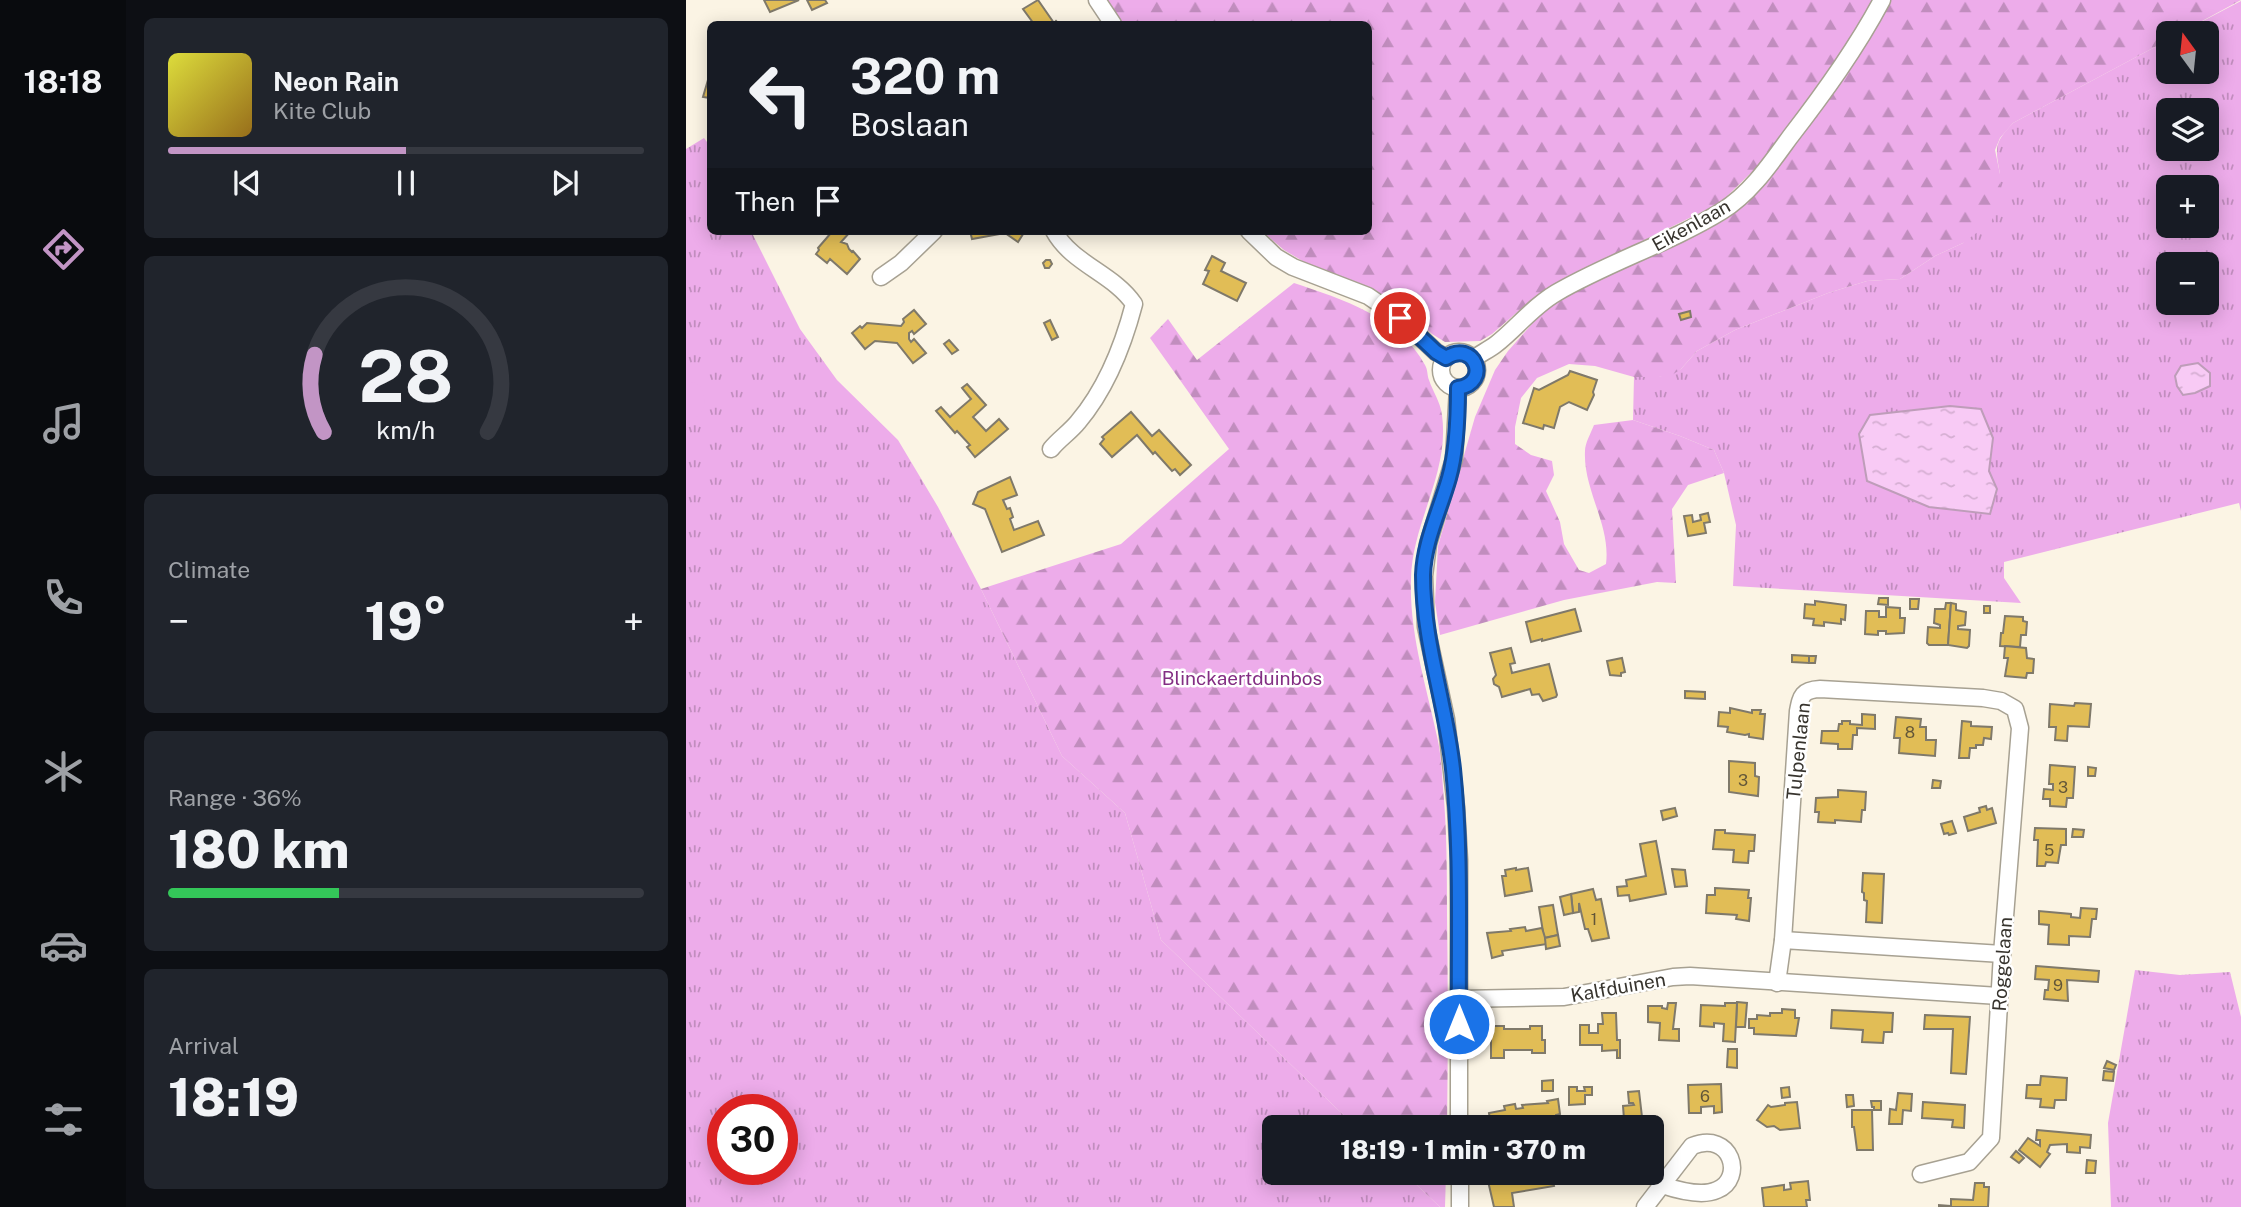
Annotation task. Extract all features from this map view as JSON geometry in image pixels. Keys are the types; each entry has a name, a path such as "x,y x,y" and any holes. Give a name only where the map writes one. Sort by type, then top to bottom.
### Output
{"street":[{"path":"1097,0 1111,21"},
{"name":"Eikenlaan","path":"1473,359 1496,345 1533,308 1556,293 1725,209 1749,188 1835,77 1863,36 1882,0"},
{"path":"881,277 930,235"},
{"path":"1051,449 1060,437 1076,425 1094,401 1126,336 1134,304 1126,292 1073,254 1056,235"},
{"path":"1253,235 1276,257 1293,267 1367,296 1400,318 1446,358"},
{"path":"1462,353 1473,359 1477,369 1474,381 1467,387 1449,386 1442,378 1441,369 1446,358 1462,353"},
{"path":"1458,388 1454,459 1428,544 1423,576 1426,627 1446,719 1457,807 1459,1115"},
{"name":"Tulpenlaan","path":"1783,940 1801,696 1809,689 1820,689 1983,698 2001,701 2015,709"},
{"name":"Roggelaan","path":"1921,1174 1969,1162 1991,1138 2020,729 2015,709"},
{"path":"1777,983 1783,940 2002,954"},
{"name":"Kalfduinen","path":"1459,999 1564,997 1690,976 1999,996"},
{"path":"1460,1185 1460,1207"},
{"path":"1645,1207 1662,1185"}],"green space":[{"path":"1106,0 1874,0 1859,29 1798,114 1760,164 1720,203 1553,285 1480,341 1445,342 1375,290 1316,269 1284,250 1267,235 1372,235 1372,21 1121,21"},
{"path":"1886,0 2241,0 2202,21 2156,21 2156,46 2013,123 2000,138 1995,150 2000,174 2001,201 1991,222 1963,243 1935,256 1900,279 1867,281 1828,293 1735,330 1697,351 1672,375 1634,377 1595,366 1569,364 1537,378 1521,398 1515,427 1515,444 1531,455 1552,461 1554,475 1546,491 1560,522 1564,544 1579,570 1589,573 1606,564 1605,535 1586,465 1585,448 1594,425 1633,420 1680,436 1714,450 1724,473 1688,485 1672,509 1676,583 1657,582 1564,600 1440,635 1435,602 1438,546 1475,417 1495,370 1508,351 1546,308 1588,285 1725,220 1753,196 1777,169 1813,120"},
{"path":"2241,1 2241,511 2239,503 2004,562 2004,578 2021,603 1733,586 1736,525 1724,473 1714,450 1633,420 1634,377 1659,377 1681,369 1697,351 1735,330 1828,293 1867,281 1900,279 1935,256 1963,243 2000,174 1997,157 1999,141 2013,123 2156,46 2156,84 2219,84 2219,21 2203,21","holes":["1933,407 1981,409 1993,438 1989,471"]},
{"path":"704,138 707,142 707,235 753,235 800,329 837,380 898,440 938,507 1062,756 1125,813 1161,940 1343,1115 1262,1115 1262,1185 1417,1185 1440,1207 686,1207 686,149"},
{"name":"Blinckaertduinbos","path":"1294,283 1350,303 1385,322 1400,334 1414,348 1425,365 1440,405 1443,436 1441,457 1417,537 1411,600 1420,661 1439,747 1444,804 1447,883 1447,1115 1343,1115 1161,940 1125,813 1062,756 981,589 1121,544 1229,449 1150,338 1168,319 1197,360"},
{"path":"686,380 700,385 704,403 701,412 686,423"},
{"path":"2135,970 2180,975 2230,972 2241,1017 2241,1207 2111,1207 2108,1123"},
{"path":"1417,1185 1446,1185 1445,1207 1440,1207"}],"water":[{"path":"2198,363 2210,373 2210,386 2183,395 2175,376 2181,366"},
{"path":"1950,406 1981,409 1993,438 1989,471 1997,489 1990,514 1929,507 1867,481 1859,434 1870,415"}],"building":[{"path":"764,0 799,0 770,12"},
{"path":"807,0 825,0 827,3 812,10"},
{"path":"1038,0 1053,21 1032,21 1023,9"},
{"path":"829,235 847,235 841,242 847,244 860,259 847,274 830,259 827,263 816,254"},
{"path":"971,235 994,235 972,239"},
{"path":"1008,235 1022,235 1018,242"},
{"path":"1212,256 1225,263 1221,271 1246,283 1237,301 1203,284 1209,271 1205,270"},
{"path":"1050,260 1052,264 1049,268 1045,268 1043,263"},
{"path":"914,310 926,324 914,334 912,331 909,333 909,339 911,342 914,339 926,353 913,363 897,343 875,341 865,349 852,333 867,323 901,326 903,319"},
{"path":"1690,311 1691,317 1681,320 1679,314"},
{"path":"1050,320 1058,337 1052,340 1044,323"},
{"path":"949,340 958,350 952,354 944,344"},
{"path":"1570,371 1597,380 1587,410 1569,402 1560,407 1554,428 1544,425 1543,429 1523,423 1534,388 1539,390 1568,375"},
{"path":"967,384 986,405 973,417 986,431 999,419 1008,429 975,457 967,447 970,445 957,431 955,433 936,411 941,407 950,417 971,399 962,388"},
{"path":"1131,412 1152,436 1159,430 1191,465 1180,475 1175,469 1172,471 1137,435 1112,457 1100,444 1104,439 1102,437"},
{"path":"1010,477 1017,495 1003,500 1007,509 1010,508 1014,530 1038,521 1044,535 1002,552 985,509 973,504 978,492"},
{"path":"1708,513 1710,522 1704,523 1706,533 1688,536 1684,516 1692,515 1693,522 1701,520 1700,515"},
{"path":"1879,598 1888,598 1888,605 1878,604"},
{"path":"1910,599 1919,599 1918,609 1910,609"},
{"path":"1815,601 1846,605 1845,620 1841,619 1841,624 1824,622 1824,626 1813,625 1814,619 1804,618 1805,604 1815,605"},
{"path":"1946,603 1951,603 1948,645 1929,645 1928,627 1940,628 1940,625 1934,623 1935,609 1945,609"},
{"path":"1951,603 1956,604 1956,610 1966,612 1965,625 1958,626 1958,629 1970,630 1967,648 1948,645"},
{"path":"1984,606 1990,606 1990,613 1984,613"},
{"path":"1886,607 1900,608 1900,618 1905,618 1904,633 1886,634 1886,631 1878,631 1878,635 1865,634 1866,611 1879,611 1879,617 1886,617"},
{"path":"1575,609 1581,631 1531,642 1526,622"},
{"path":"2005,616 2023,617 2023,621 2027,622 2026,635 2021,635 2020,647 2000,646"},
{"path":"2005,646 2026,648 2027,658 2034,659 2033,673 2027,673 2026,678 2005,676 2008,658 2004,658"},
{"path":"1511,648 1515,663 1510,664 1512,673 1549,664 1556,697 1543,701 1539,694 1532,695 1530,689 1502,697 1499,687 1494,684 1496,675 1490,653"},
{"path":"1792,655 1809,656 1809,663 1792,662"},
{"path":"1809,656 1816,656 1815,663 1809,663"},
{"path":"1622,658 1625,672 1621,673 1621,676 1610,675 1607,661"},
{"path":"1685,691 1705,692 1705,699 1685,698"},
{"path":"2075,703 2091,704 2089,727 2068,726 2067,741 2055,740 2056,727 2049,727 2050,704 2074,706"},
{"path":"1730,708 1752,713 1752,710 1761,710 1760,714 1765,714 1763,739 1749,737 1749,734 1727,732 1728,727 1718,726 1719,712 1730,713"},
{"path":"1862,714 1875,715 1875,729 1857,728 1857,735 1853,735 1852,749 1838,749 1838,744 1821,743 1822,731 1838,731 1842,721 1862,725"},
{"path":"1896,717 1921,719 1920,727 1926,727 1926,740 1936,740 1935,756 1899,753 1900,738 1894,738"},
{"path":"1962,721 1971,722 1971,726 1992,727 1991,739 1984,738 1983,745 1970,748 1969,758 1959,758"},
{"path":"1729,761 1755,763 1755,776 1759,777 1758,796 1729,792"},
{"path":"2050,765 2075,767 2073,798 2067,798 2066,807 2050,806 2050,799 2043,799 2044,789 2053,790 2053,784 2049,784"},
{"path":"2088,767 2096,768 2095,776 2088,776"},
{"path":"1933,780 1941,781 1940,788 1932,788"},
{"path":"1838,790 1866,792 1861,822 1818,822 1819,812 1815,812 1816,798 1838,797"},
{"path":"1986,806 1987,810 1992,808 1996,823 1968,831 1964,817 1980,812 1979,808"},
{"path":"1675,808 1677,816 1663,820 1661,811"},
{"path":"1952,821 1956,833 1944,834 1941,824"},
{"path":"2035,828 2066,829 2066,845 2061,845 2058,863 2046,862 2045,866 2037,866 2038,840 2034,840"},
{"path":"2073,829 2084,830 2083,837 2072,837"},
{"path":"1715,830 1755,835 1754,851 1749,851 1748,863 1733,862 1734,850 1713,849"},
{"path":"1656,841 1666,894 1630,901 1629,895 1618,896 1617,887 1627,886 1626,880 1646,876 1640,844"},
{"path":"1528,868 1532,891 1505,896 1502,876 1506,876 1505,870"},
{"path":"1672,869 1685,870 1687,886 1675,887"},
{"path":"1863,873 1884,874 1882,923 1866,922 1867,901 1864,900 1862,892"},
{"path":"1715,888 1749,890 1749,921 1736,919 1737,915 1706,913 1707,895 1715,895"},
{"path":"1593,889 1596,900 1601,899 1609,938 1592,941 1588,929 1585,929 1579,903 1579,912 1573,913 1571,894"},
{"path":"1571,894 1573,913 1564,915 1560,897"},
{"path":"1553,905 1558,935 1544,938 1539,907"},
{"path":"2081,908 2097,909 2096,919 2092,919 2090,937 2069,936 2069,945 2048,944 2049,925 2039,924 2039,911 2071,914 2071,917 2080,918"},
{"path":"1525,927 1526,931 1542,928 1547,944 1502,951 1503,955 1492,958 1487,933"},
{"path":"1558,935 1560,946 1546,949 1545,938"},
{"path":"2036,966 2099,971 2098,982 2067,980 2068,1001 2044,999 2049,980 2035,979"},
{"path":"1737,1002 1747,1003 1745,1027 1736,1027"},
{"path":"1668,1003 1676,1003 1673,1029 1679,1029 1679,1041 1659,1040 1660,1023 1648,1022 1648,1006 1662,1006 1667,1009"},
{"path":"1725,1003 1737,1003 1735,1042 1723,1041 1724,1024 1714,1023 1714,1027 1700,1026 1701,1005 1725,1006"},
{"path":"1782,1009 1795,1010 1795,1018 1799,1018 1796,1036 1754,1034 1754,1028 1749,1028 1749,1019 1757,1019 1757,1015 1782,1013"},
{"path":"1832,1010 1893,1013 1892,1032 1884,1032 1883,1043 1862,1042 1863,1030 1831,1028"},
{"path":"1602,1013 1616,1013 1620,1058 1617,1058 1617,1050 1602,1051 1602,1045 1580,1045 1580,1025 1589,1025 1589,1033 1598,1033 1598,1024 1603,1024"},
{"path":"1925,1015 1970,1017 1966,1074 1951,1073 1953,1029 1924,1029"},
{"path":"1491,1026 1530,1029 1530,1026 1542,1026 1545,1053 1504,1050 1504,1058 1491,1058"},
{"path":"1728,1049 1737,1049 1737,1068 1727,1067"},
{"path":"2107,1061 2116,1065 2114,1070 2104,1068"},
{"path":"2104,1071 2114,1072 2113,1081 2103,1080"},
{"path":"2041,1076 2067,1078 2066,1100 2055,1100 2054,1108 2040,1107 2041,1099 2026,1098 2027,1085 2040,1085"},
{"path":"1553,1080 1553,1091 1542,1091 1542,1081"},
{"path":"1721,1084 1722,1112 1714,1113 1714,1106 1701,1107 1701,1113 1689,1113 1688,1085"},
{"path":"1569,1087 1585,1091 1584,1087 1592,1087 1592,1095 1585,1095 1585,1104 1569,1105"},
{"path":"1789,1087 1790,1097 1782,1098 1781,1088"},
{"path":"1639,1091 1642,1115 1624,1115 1623,1106 1634,1105 1629,1103 1628,1092"},
{"path":"1898,1093 1912,1094 1911,1111 1903,1110 1902,1124 1889,1124 1890,1109 1896,1110"},
{"path":"1846,1095 1853,1095 1854,1106 1847,1107"},
{"path":"1558,1099 1560,1114 1489,1115 1505,1110 1504,1106 1515,1104 1516,1109 1523,1108 1522,1105 1548,1103 1547,1101"},
{"path":"1871,1101 1881,1101 1881,1110 1874,1110"},
{"path":"1797,1102 1800,1128 1780,1130 1774,1126 1767,1127 1757,1120 1768,1105 1771,1107"},
{"path":"1923,1102 1965,1105 1964,1128 1952,1127 1953,1120 1922,1118"},
{"path":"1852,1110 1872,1110 1873,1150 1857,1150 1852,1127"},
{"path":"2037,1130 2091,1135 2090,1148 2080,1147 2080,1153 2067,1152 2067,1144 2050,1145 2047,1152 2050,1154 2040,1167 2019,1150 2028,1138 2040,1146 2040,1140 2036,1140"},
{"path":"2016,1151 2024,1158 2019,1163 2011,1157"},
{"path":"2087,1160 2096,1161 2095,1173 2086,1173"},
{"path":"1808,1181 1810,1200 1806,1200 1807,1207 1764,1207 1762,1188 1784,1185 1784,1190 1791,1189 1790,1183"},
{"path":"1975,1183 1984,1183 1984,1187 1989,1187 1988,1207 1939,1207 1951,1206 1951,1199 1973,1200"},
{"path":"1489,1185 1554,1185 1512,1193 1514,1207 1494,1207"}],"route":[{"path":"1400,318 1436,352 1446,358 1455,353 1468,355 1477,369 1474,381 1467,387 1458,388 1454,459 1428,544 1423,576 1426,627 1446,719 1457,807 1459,1024"}]}
